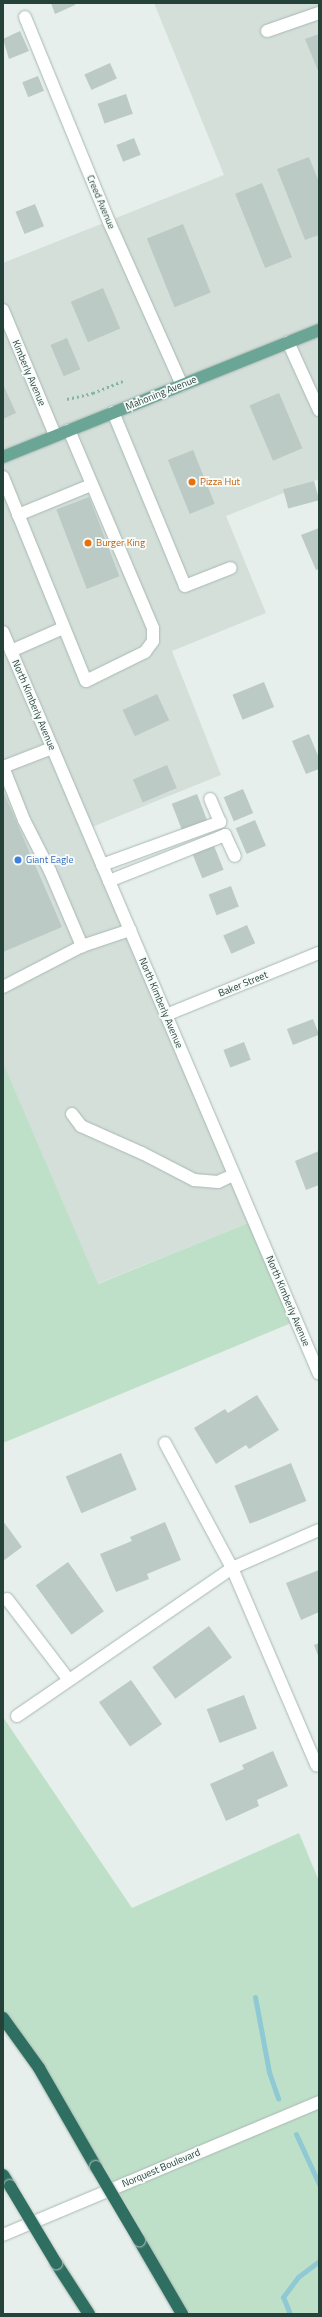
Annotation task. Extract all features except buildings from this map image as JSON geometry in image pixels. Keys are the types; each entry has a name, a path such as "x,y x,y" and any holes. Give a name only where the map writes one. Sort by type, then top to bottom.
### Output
{"highway":[{"path":"3,2018 39,2068 182,2314"},
{"path":"3,2175 56,2263 89,2314"}],"main road":[{"name":"Mahoning Avenue","path":"3,456 319,330"}],"street":[{"path":"267,31 319,13"},
{"name":"Creed Avenue","path":"25,17 109,222 182,385"},
{"name":"Kimberly Avenue","path":"3,310 55,435"},
{"path":"288,342 319,410"},
{"path":"113,412 185,586 231,568"},
{"path":"3,477 63,628 86,681 145,652 153,641 153,628 91,485 69,430"},
{"path":"18,515 91,485"},
{"path":"11,651 63,628"},
{"name":"North Kimberly Avenue","path":"3,632 233,1175 318,1371"},
{"path":"52,748 3,767 24,820 50,871 82,946"},
{"path":"210,799 235,856"},
{"path":"102,865 220,822"},
{"path":"109,882 225,835"},
{"path":"3,987 82,946 130,930"},
{"name":"Baker Street","path":"166,1015 319,953"},
{"path":"72,1114 81,1126 142,1153 194,1180 218,1182 233,1175"},
{"path":"165,1443 232,1568 317,1766"},
{"path":"17,1716 232,1568 319,1530"},
{"path":"7,1599 69,1680"},
{"name":"Norquest Boulevard","path":"3,2235 319,2102"}],"path":[{"path":"67,399 93,393 125,380"}],"shaded area":[{"path":"154,3 319,3 319,479 226,516 266,613 172,651 221,775 87,829 253,1221 3,1322 3,263 224,175"}],"green space":[{"path":"3,1063 98,1284 253,1221 296,1321 3,1443"},
{"path":"3,1717 132,1908 299,1833 319,1881 319,2314 182,2314 3,2018"}],"waterway":[{"path":"255,1997 269,2072 278,2098"},
{"path":"296,2134 319,2184"},
{"path":"290,2314 283,2297 298,2277 319,2261"}],"place":[{"name":"Pizza Hut","path":"192,482"},
{"name":"Burger King","path":"88,543"},
{"name":"Giant Eagle","path":"18,860"}]}
